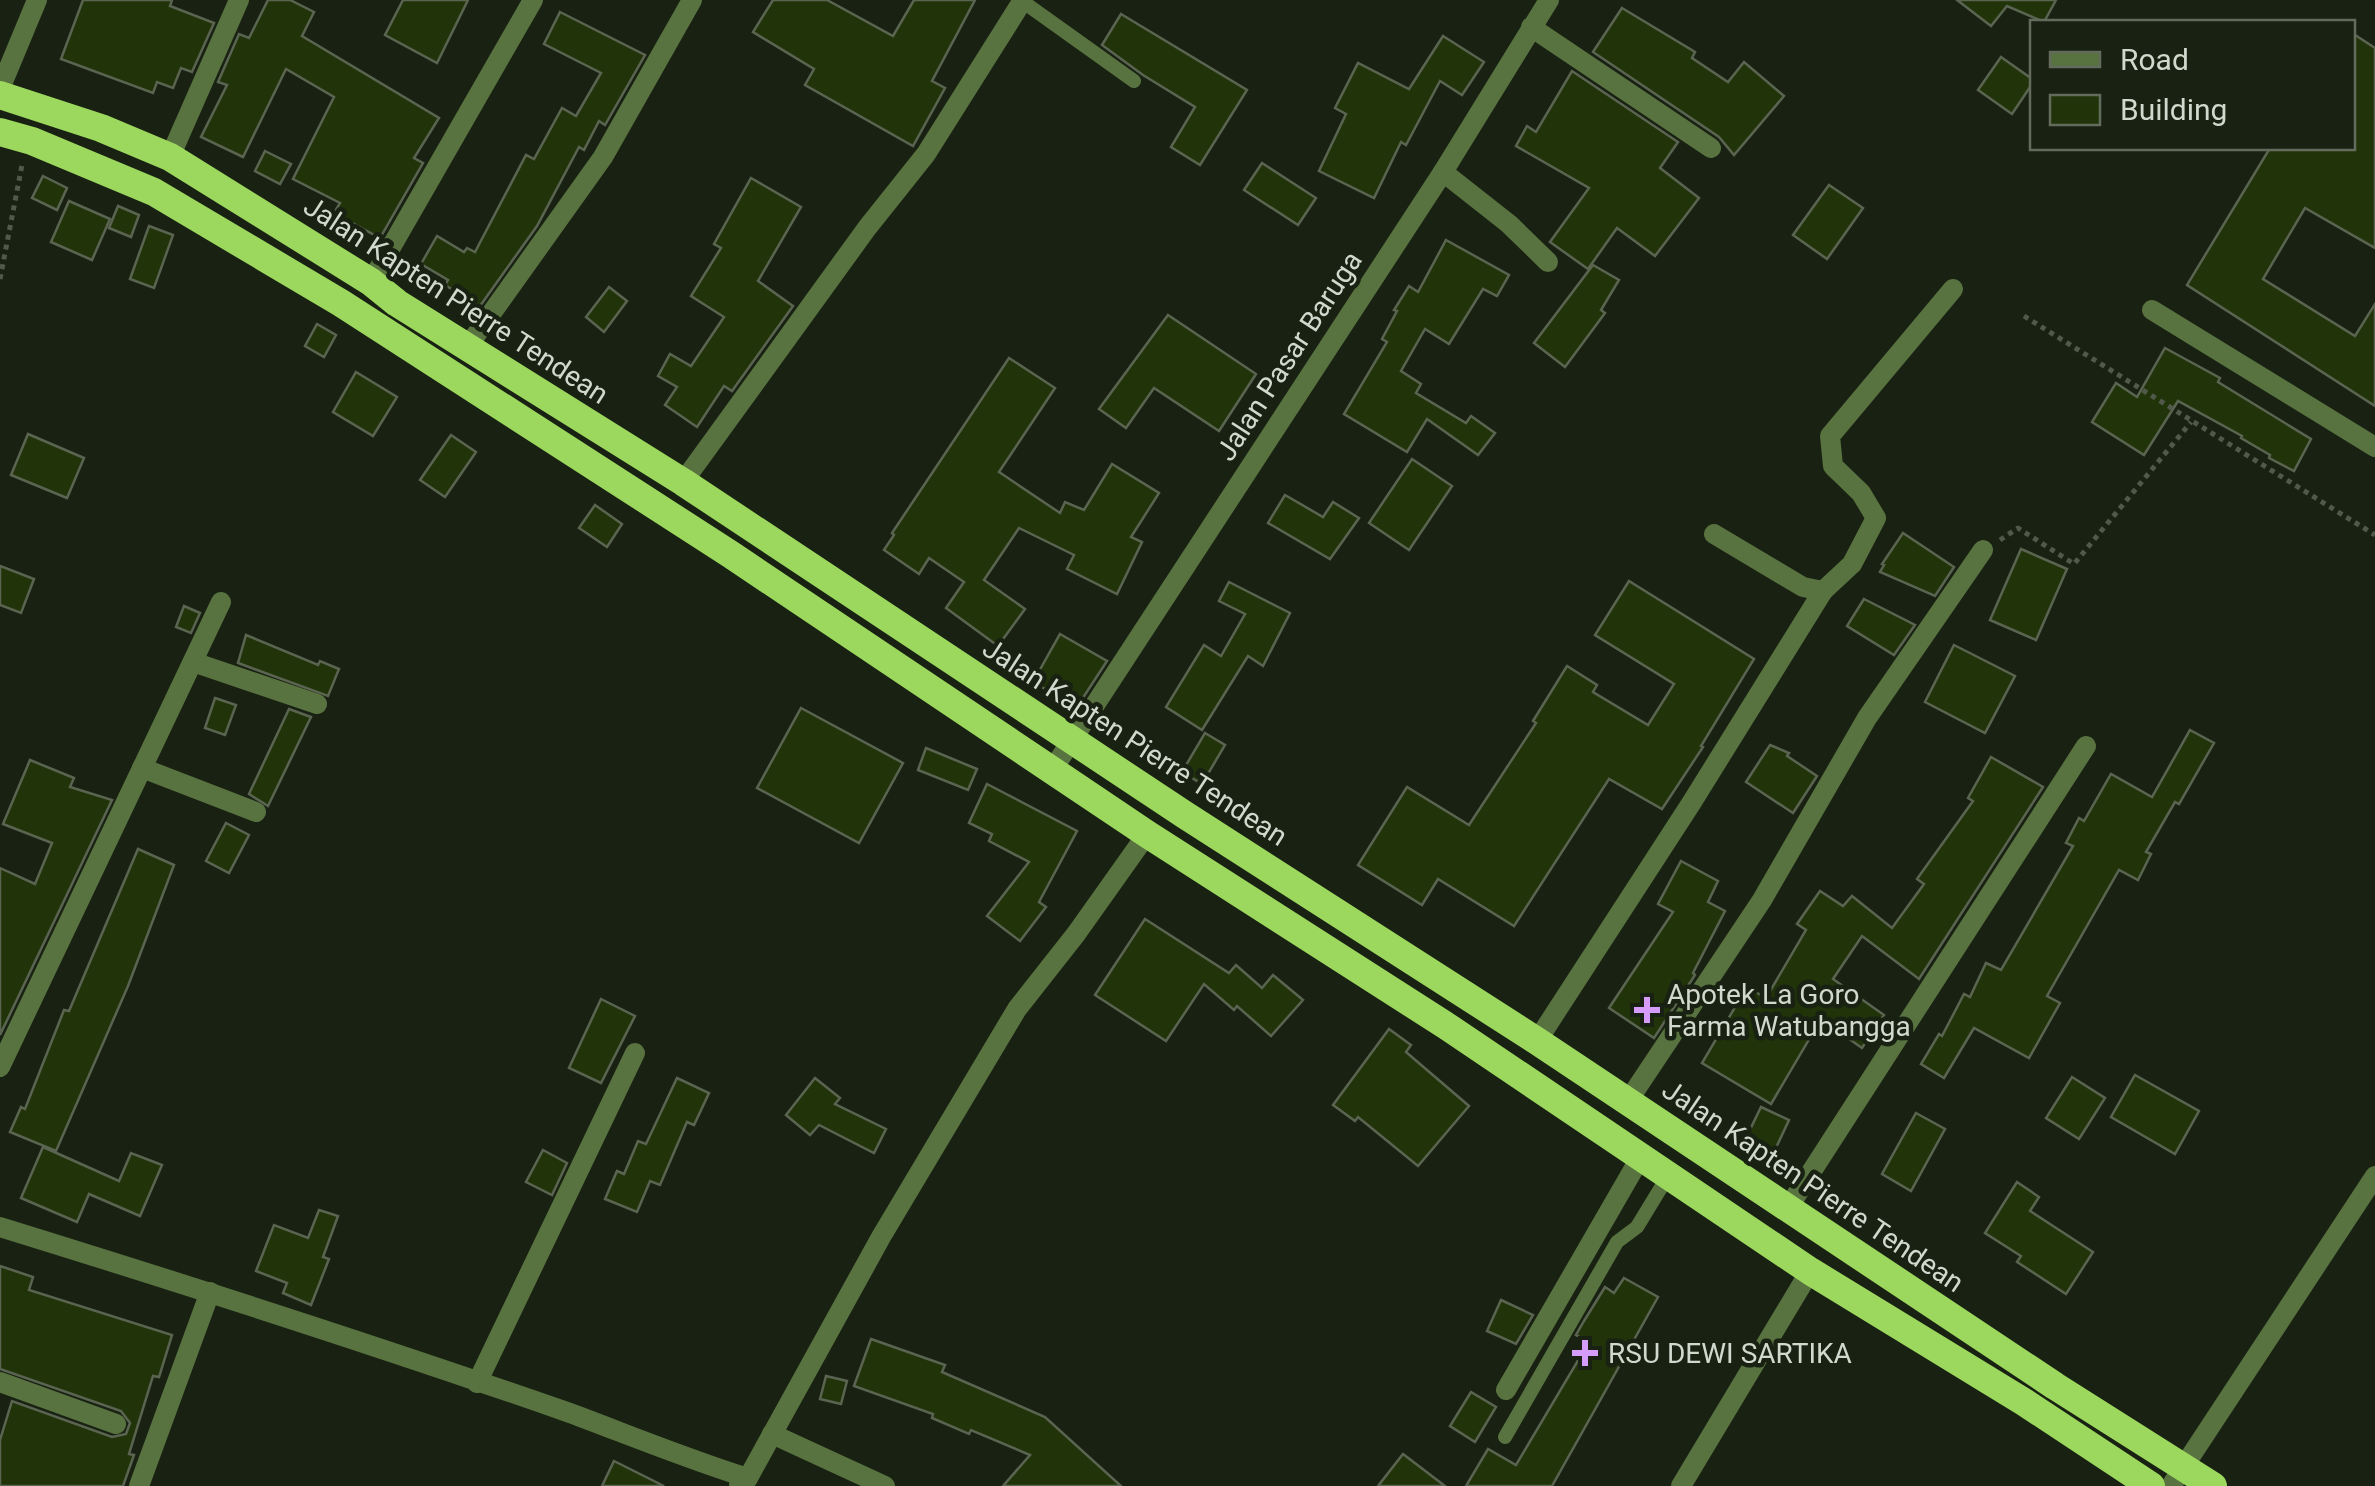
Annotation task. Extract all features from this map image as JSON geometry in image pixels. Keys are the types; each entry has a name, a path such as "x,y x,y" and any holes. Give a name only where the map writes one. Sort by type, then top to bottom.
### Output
{"highway":[{"name":"Jalan Kapten Pierre Tendean","path":"0,92 170,157 371,282 397,303 683,482 1184,816 1628,1101 2176,1476 2213,1486"},
{"path":"0,132 32,141 154,192 341,303 700,534 1147,834 1445,1025 1810,1271 2151,1486"}],"street":[{"path":"0,92 37,0"},
{"path":"170,157 239,0"},
{"path":"371,282 533,0"},
{"path":"468,346 603,156 692,0"},
{"name":"Jalan Pasar Baruga","path":"1054,769 1443,172 1549,0"},
{"path":"683,482 867,228 926,154 1022,1"},
{"path":"1531,27 1711,148"},
{"path":"1443,172 1509,224 1548,262"},
{"path":"1537,1042 1823,591 1852,564 1876,518 1861,493 1833,466 1830,436 1953,290"},
{"path":"2152,310 2375,447"},
{"path":"1714,534 1802,587 1823,591"},
{"path":"1628,1101 1744,928 1867,718 1984,550"},
{"path":"0,1066 221,602"},
{"path":"193,662 317,704"},
{"path":"1788,1208 2086,746"},
{"path":"142,768 256,812"},
{"path":"0,1227 210,1292 476,1382 743,1482 1017,1008 1147,834"},
{"path":"476,1382 636,1053"},
{"path":"1506,1390 1640,1158"},
{"path":"2176,1476 2375,1176"},
{"path":"1681,1486 1810,1271"},
{"path":"139,1486 210,1292"},
{"path":"0,1382 116,1424"},
{"path":"772,1434 885,1486"}],"lane":[{"path":"1022,1 1134,81"},
{"path":"1505,1437 1617,1242 1637,1227 1668,1176"}],"path":[{"path":"0,279 18,172 32,141"},
{"path":"2024,316 2375,535"},
{"path":"1984,550 2018,528 2074,564 2191,422"}],"building":[{"path":"83,0 172,0 170,6 214,23 192,72 181,68 173,88 157,82 153,93 61,59"},
{"path":"268,0 290,0 314,12 302,36 439,118 414,158 423,163 380,238 334,213 340,203 293,179 334,97 286,69 243,157 201,137 227,85 218,82 239,34 249,38"},
{"path":"403,0 468,0 437,63 385,35"},
{"path":"773,0 827,0 893,36 914,0 975,0 932,81 945,88 913,146 805,85 814,69 753,32"},
{"path":"1957,0 2056,0 2045,20 2007,6 1991,26"},
{"path":"1622,8 1695,52 1692,58 1728,82 1744,62 1784,96 1734,155 1719,137 1593,52"},
{"path":"560,12 645,55 605,125 599,121 584,150 579,147 537,226 480,306 445,285 448,280 421,264 437,236 464,252 467,248 475,252 526,155 534,159 562,108 576,116 601,73 544,44"},
{"path":"1121,14 1247,90 1200,165 1171,147 1195,107 1102,45"},
{"path":"2355,35 2375,48 2375,248 2305,208 2263,279 2355,336 2375,304 2375,406 2187,285 2269,150 2355,150"},
{"path":"1443,36 1484,62 1462,95 1440,81 1406,145 1401,142 1374,198 1319,171 1346,114 1335,108 1358,63 1409,89"},
{"path":"2001,57 2030,78 2030,87 2012,114 1978,90"},
{"path":"1572,71 1678,142 1660,168 1699,198 1655,256 1617,228 1588,269 1550,242 1589,188 1516,146 1527,126 1536,132"},
{"path":"265,151 291,164 280,184 255,171"},
{"path":"1262,163 1316,198 1298,225 1244,190"},
{"path":"43,176 67,188 57,210 32,198"},
{"path":"751,178 801,207 758,281 793,306 732,391 724,386 697,427 665,405 677,387 658,376 670,354 691,366 724,317 691,296 721,248 714,244"},
{"path":"1829,185 1863,208 1827,259 1793,235"},
{"path":"69,201 110,219 92,260 51,242"},
{"path":"118,206 139,215 131,237 109,228"},
{"path":"149,226 173,235 154,288 130,279"},
{"path":"1446,240 1509,275 1497,296 1483,289 1449,344 1425,329 1401,371 1421,384 1416,393 1466,423 1471,416 1495,433 1478,455 1427,419 1407,452 1344,414 1387,342 1382,339 1397,311 1394,310 1409,286 1418,292"},
{"path":"1593,265 1619,280 1601,310 1605,313 1565,367 1534,343"},
{"path":"609,287 627,301 604,332 586,317"},
{"path":"1168,315 1256,374 1219,431 1154,388 1126,428 1099,409"},
{"path":"317,324 336,335 324,357 305,346"},
{"path":"2165,348 2220,378 2218,382 2311,439 2294,471 2269,458 2242,436 2178,401 2144,455 2092,422 2116,383 2137,397"},
{"path":"1009,358 1055,388 999,472 1060,513 1065,502 1084,510 1112,464 1159,493 1131,537 1142,542 1117,594 1067,569 1074,555 1019,528 984,580 1025,609 998,646 946,608 964,582 929,558 919,574 884,550"},
{"path":"356,372 397,397 373,436 333,412"},
{"path":"28,434 84,458 67,498 11,475"},
{"path":"451,435 476,452 445,497 420,480"},
{"path":"1412,459 1452,486 1409,550 1369,523"},
{"path":"1285,495 1323,517 1333,502 1359,518 1330,559 1268,523"},
{"path":"595,505 622,524 607,547 579,528"},
{"path":"1903,533 1954,567 1935,596 1880,572"},
{"path":"2021,549 2067,569 2036,640 1990,620"},
{"path":"0,566 34,579 21,613 0,605"},
{"path":"1629,581 1754,659 1662,809 1609,779 1514,926 1438,879 1422,905 1358,865 1407,787 1469,825 1536,723 1533,721 1567,666 1597,685 1593,692 1648,725 1674,684 1595,635"},
{"path":"1229,582 1290,613 1263,666 1248,656 1202,730 1166,707 1204,645 1221,656 1245,614 1219,601"},
{"path":"1864,599 1915,625 1894,655 1847,626"},
{"path":"184,606 200,613 191,633 176,627"},
{"path":"1060,634 1107,661 1077,707 1033,682"},
{"path":"246,635 318,665 320,661 339,669 328,696 238,663"},
{"path":"1954,645 2015,676 1985,733 1925,702"},
{"path":"215,698 236,705 225,735 205,728"},
{"path":"801,708 903,763 859,843 757,788"},
{"path":"289,709 311,717 268,806 249,794"},
{"path":"2190,730 2214,743 2146,852 2151,854 2138,880 2119,870 2047,996 2060,1003 2029,1058 1974,1028 1944,1078 1921,1064 1939,1034 1942,1036 1964,994 1970,997 1986,963 2001,970 2073,846 2066,843 2079,818 2084,821 2111,774 2152,797"},
{"path":"1205,733 1225,745 1202,784 1182,772"},
{"path":"1770,745 1789,753 1787,756 1817,776 1793,813 1746,782"},
{"path":"926,748 977,769 968,790 918,770"},
{"path":"1991,757 2043,787 1919,979 1862,936 1833,979 1884,1015 1862,1048 1821,1019 1771,1104 1702,1063 1747,987 1766,998 1806,930 1797,924 1820,891 1843,906 1852,896 1892,928 1924,884 1917,879 1973,801 1968,798"},
{"path":"30,760 74,778 70,787 112,800 0,1035 0,868 35,884 52,843 3,824"},
{"path":"987,784 1077,831 1039,902 1046,907 1020,941 987,916 1029,862 989,841 992,834 969,823"},
{"path":"226,823 249,835 229,873 206,861"},
{"path":"138,849 174,865 128,986 56,1151 10,1132 21,1107 25,1109 64,1010 69,1011"},
{"path":"1681,861 1718,881 1708,902 1725,911 1695,975 1654,1038 1609,1008 1673,912 1658,904"},
{"path":"1145,919 1229,973 1236,965 1262,988 1273,975 1303,1000 1271,1036 1204,984 1166,1041 1095,995"},
{"path":"601,999 635,1016 601,1083 569,1068"},
{"path":"1389,1029 1411,1045 1406,1052 1469,1106 1418,1166 1358,1117 1355,1121 1333,1105"},
{"path":"2135,1075 2199,1111 2175,1154 2111,1117"},
{"path":"2072,1077 2105,1098 2079,1139 2046,1118"},
{"path":"677,1078 709,1093 694,1125 687,1122 660,1185 650,1181 637,1212 605,1199 617,1171 624,1174 638,1141 646,1144"},
{"path":"815,1078 840,1098 835,1104 886,1129 874,1153 819,1125 810,1135 786,1115"},
{"path":"1761,1107 1789,1120 1774,1152 1746,1138"},
{"path":"1916,1113 1945,1129 1911,1191 1882,1174"},
{"path":"43,1147 119,1181 131,1153 162,1165 140,1216 89,1194 77,1222 21,1198"},
{"path":"543,1150 567,1163 552,1195 526,1182"},
{"path":"2017,1182 2039,1197 2030,1211 2093,1252 2066,1294 2017,1262 2021,1256 1985,1233"},
{"path":"319,1210 338,1216 323,1257 329,1259 311,1305 283,1293 287,1283 256,1271 274,1225 308,1238"},
{"path":"0,1266 33,1277 29,1290 172,1335 159,1377 153,1376 123,1486 0,1486 0,1440 12,1401 112,1437 126,1434 130,1423 121,1411 0,1369"},
{"path":"1624,1278 1658,1297 1552,1486 1466,1486 1488,1449 1516,1465 1589,1342 1576,1335 1584,1321 1605,1287 1614,1293"},
{"path":"1501,1300 1533,1315 1516,1344 1487,1331"},
{"path":"871,1339 945,1365 942,1372 1045,1417 1121,1486 1003,1486 1030,1455 854,1386"},
{"path":"826,1376 847,1381 841,1404 820,1399"},
{"path":"1471,1392 1496,1407 1475,1442 1450,1426"},
{"path":"1403,1454 1445,1486 1378,1486"},
{"path":"614,1461 664,1486 602,1486"}],"place":[{"name":"Apotek La Goro Farma Watubangga","path":"1647,1010"},
{"name":"RSU DEWI SARTIKA","path":"1585,1353"}]}
